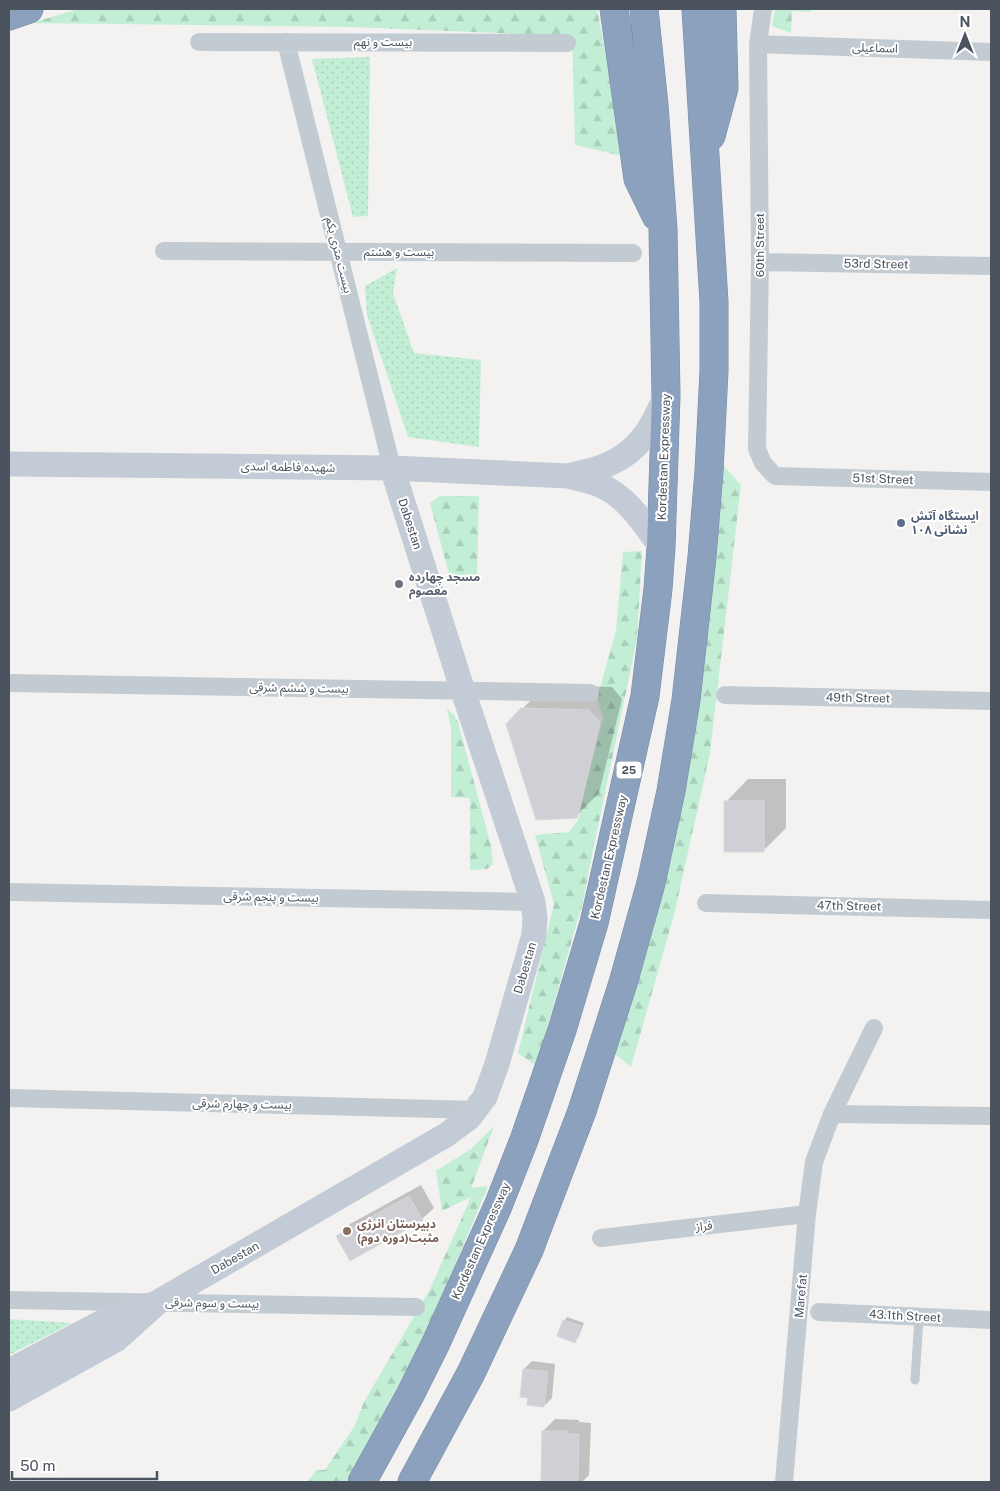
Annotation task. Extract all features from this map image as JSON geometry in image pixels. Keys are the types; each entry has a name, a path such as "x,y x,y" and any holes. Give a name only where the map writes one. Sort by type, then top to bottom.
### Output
{"highway":[{"path":"614,9 638,179 663,229"},
{"name":"Kordestan Expressway","path":"362,1482 410,1395 498,1206 524,1140 562,1030 594,923 645,696 658,589 661,547 666,395 663,229 654,105 644,9"},
{"path":"412,1482 471,1372 529,1250 582,1111 623,983 651,883 671,790 686,700 702,557 714,372 714,302 696,9"},
{"path":"705,157 724,88 722,9"}],"street":[{"name":"60th Street","path":"763,9 758,44 760,262 757,449 764,463 775,476"},
{"name":"بیست و نهم","path":"199,42 567,43"},
{"name":"بیست متری یکم","path":"286,42 392,468"},
{"name":"اسماعیلی","path":"758,44 991,52"},
{"name":"بیست و هشتم","path":"164,251 633,253"},
{"name":"53rd Street","path":"760,262 991,266"},
{"path":"568,476 608,465 623,458 637,446 649,430 666,395"},
{"name":"شهیده فاطمه اسدی","path":"9,464 392,468 568,476"},
{"name":"Dabestan","path":"9,1371 104,1321 158,1302 446,1134 469,1118 485,1098 497,1064 534,936 535,918 533,902 392,468"},
{"path":"568,476 601,486 614,493 640,518 661,547"},
{"name":"51st Street","path":"775,476 991,482"},
{"name":"بیست و ششم شرقی","path":"9,683 590,693"},
{"name":"49th Street","path":"725,694 991,701"},
{"name":"بیست و پنجم شرقی","path":"9,892 533,902"},
{"name":"47th Street","path":"706,903 991,910"},
{"name":"Marefat","path":"784,1482 807,1214 814,1162 832,1114 874,1028"},
{"name":"بیست و چهارم شرقی","path":"9,1098 476,1110"},
{"path":"832,1114 991,1116"},
{"name":"فراز","path":"601,1238 807,1214"},
{"name":"بیست و سوم شرقی","path":"9,1300 416,1307"},
{"name":"Dabestan","path":"9,1399 117,1339 158,1302"},
{"name":"43.1th Street","path":"819,1312 991,1320"}],"lane":[{"path":"915,1380 919,1317"}],"green space":[{"path":"79,9 597,9 626,157 575,145 572,36 352,27 31,23"},
{"path":"775,9 811,9 811,12 792,11 791,33 772,26"},
{"path":"370,57 368,216 353,217 312,59"},
{"path":"397,268 393,293 414,353 481,360 479,447 408,437 367,315 365,286"},
{"path":"722,464 741,485 710,753 675,911 631,1067 615,1054 660,893"},
{"path":"440,496 479,496 477,580 451,582 430,503"},
{"path":"642,551 637,639 583,902 536,1066 518,1053 554,904 535,835 569,832 578,820 603,718 597,698 616,631 623,552"},
{"path":"447,709 458,722 491,846 493,864 487,869 470,870 470,798 451,797 451,728"},
{"path":"494,1126 471,1188 488,1186 429,1328 346,1482 308,1482 316,1470 325,1470 354,1427 364,1402 430,1289 471,1197 442,1211 436,1171 471,1149"},
{"path":"9,1319 72,1323 9,1355"}],"building":[{"path":"521,708 589,710 600,722 577,818 536,820 506,724"},
{"path":"724,801 764,801 764,852 724,852"},
{"path":"409,1196 423,1220 350,1261 336,1236"},
{"path":"563,1320 581,1326 575,1343 557,1336"},
{"path":"523,1369 548,1372 544,1407 527,1405 528,1398 520,1397"},
{"path":"542,1431 567,1431 567,1434 579,1434 578,1482 541,1482"}],"place":[{"name":"ایستگاه آتش نشانی ۱۰۸","path":"901,523"},
{"name":"مسجد چهارده معصوم","path":"399,584"},
{"name":"دبیرستان انرژی مثبت(دوره دوم)","path":"347,1231"}]}
